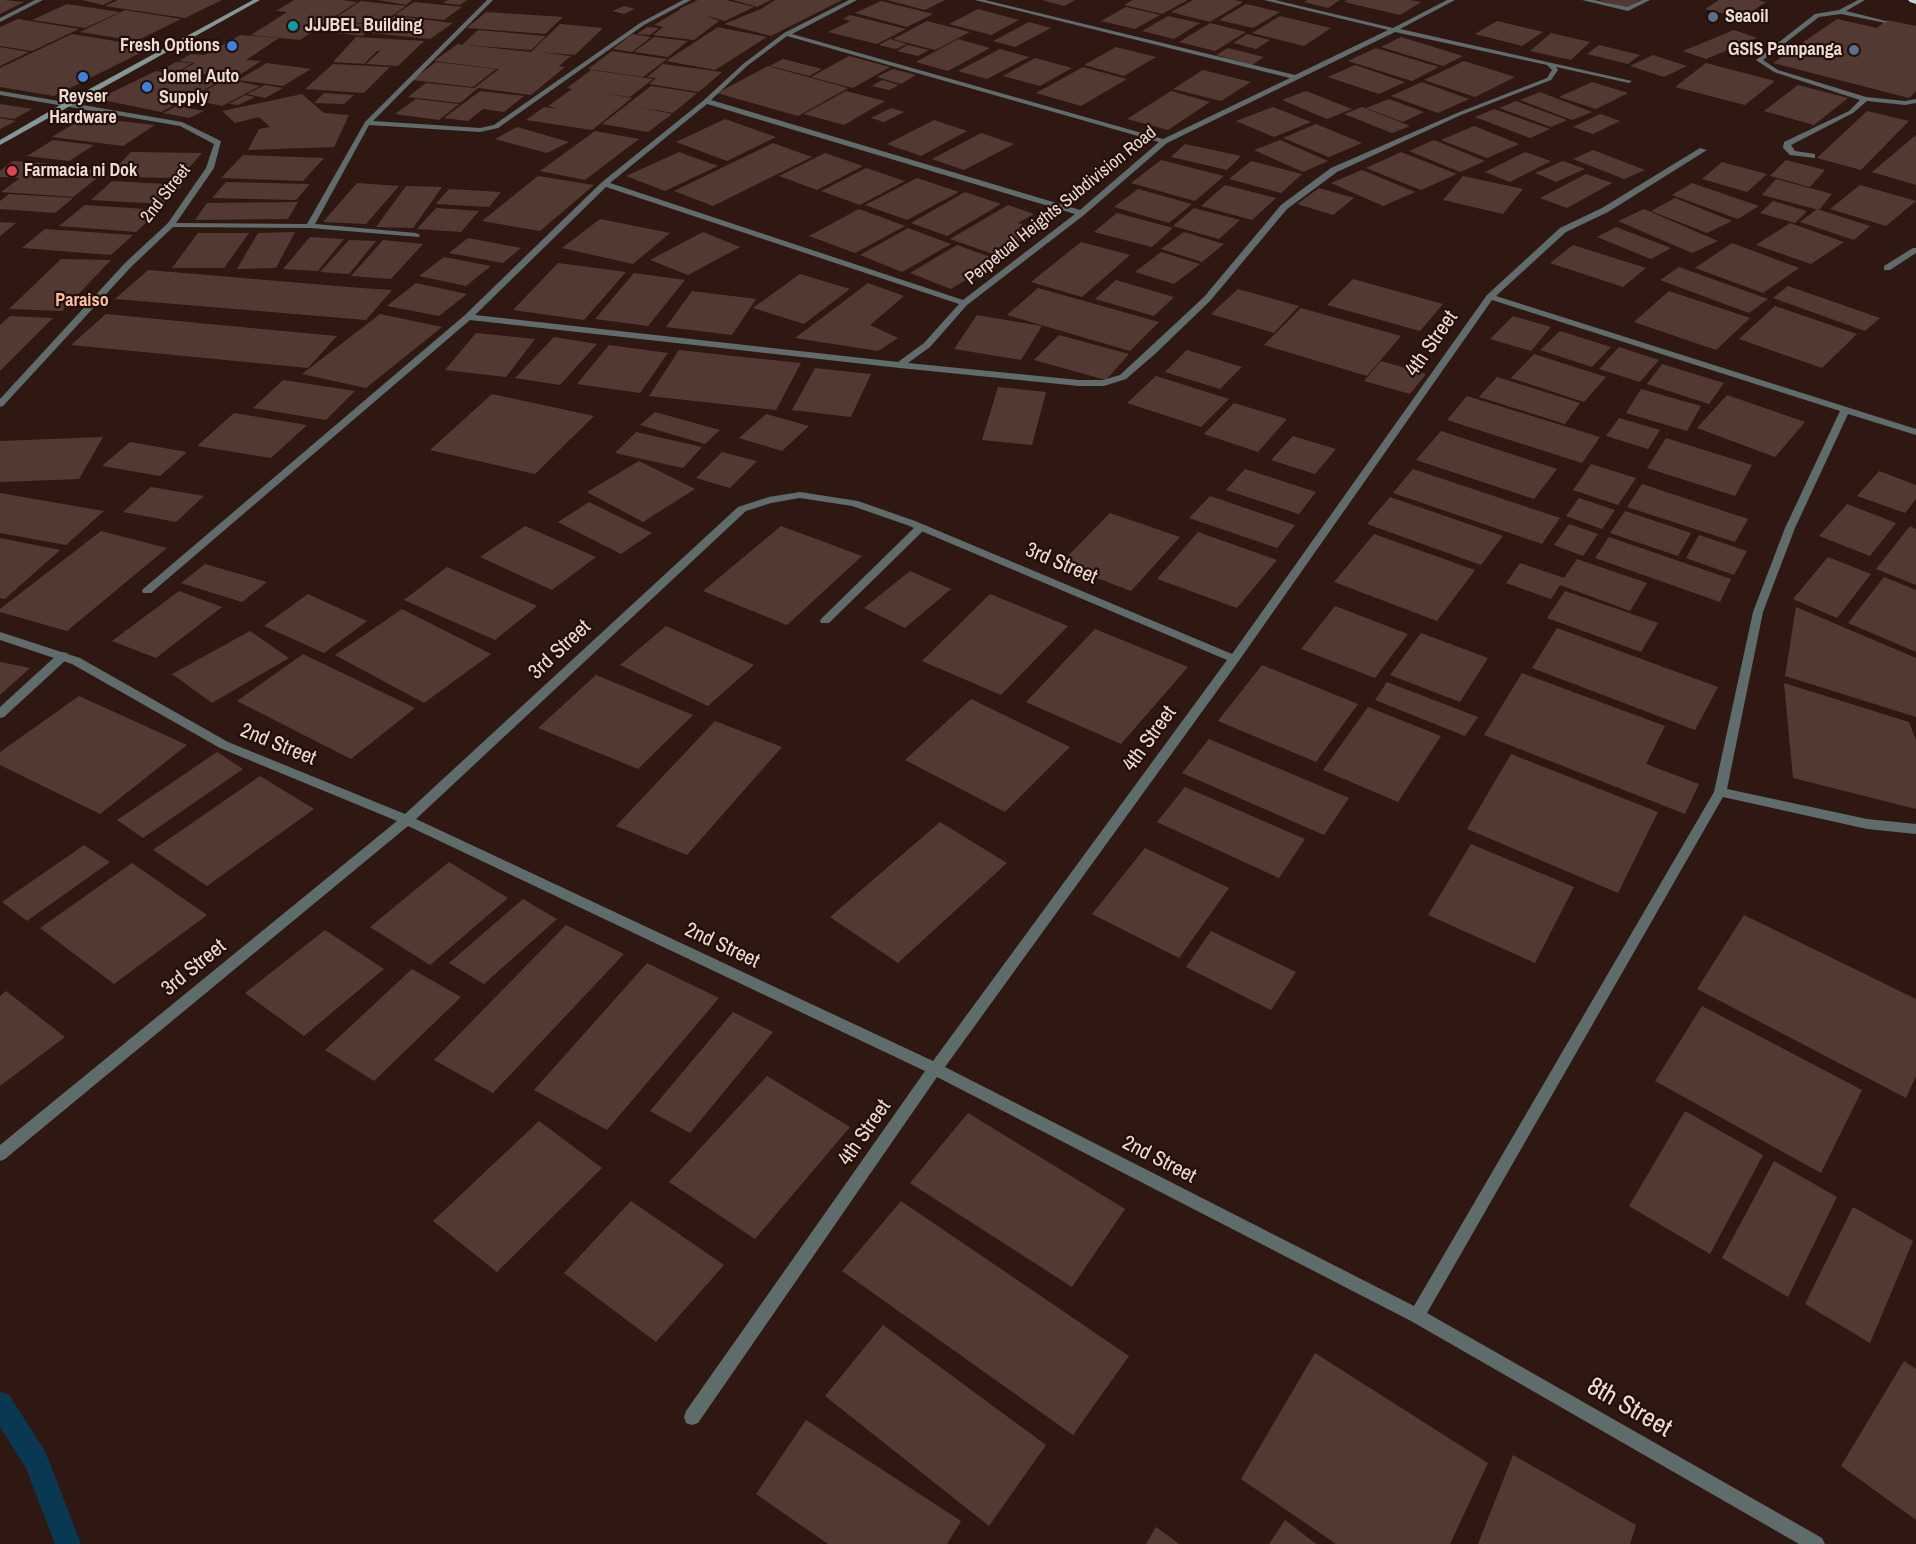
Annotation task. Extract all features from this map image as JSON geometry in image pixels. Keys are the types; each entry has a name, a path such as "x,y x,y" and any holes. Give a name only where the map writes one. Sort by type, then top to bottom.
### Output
{"main road":[{"path":"0,143 64,105 257,0"}],"street":[{"path":"0,20 40,0"},
{"path":"310,226 368,123 490,0"},
{"path":"368,123 480,130 496,127 642,24 688,0"},
{"path":"147,591 468,317 604,184 706,101 745,65 786,34 854,0"},
{"path":"978,0 1294,77"},
{"path":"1268,0 1629,81"},
{"name":"Perpetual Heights Subdivision Road","path":"900,364 927,345 964,303 1081,213 1164,141 1452,0"},
{"path":"1585,0 1628,9 1647,0"},
{"path":"1841,12 1862,0"},
{"path":"1884,22 1841,12 1817,15 1759,60 1776,71 1865,99 1905,103 1916,101"},
{"path":"786,34 1164,141"},
{"path":"468,317 1079,383 1104,383 1124,377 1207,299 1284,207 1325,176 1449,119 1549,79 1555,70 1549,63"},
{"path":"0,93 64,105"},
{"path":"1812,156 1793,153 1787,148 1787,144 1851,112 1865,99"},
{"path":"706,101 1081,213"},
{"name":"2nd Street","path":"0,405 128,265 171,225 210,168 218,143 182,124 64,105"},
{"name":"4th Street","path":"692,1417 935,1069 1233,659 1490,297 1563,230 1605,210 1703,150"},
{"path":"604,184 964,303"},
{"path":"171,225 310,226 416,235"},
{"path":"1887,268 1916,250"},
{"path":"1490,297 1916,432"},
{"path":"1417,1316 1720,792 1758,612 1790,528 1846,409"},
{"name":"3rd Street","path":"0,1154 407,820 742,509 769,500 800,495 854,503 921,527 1233,659"},
{"path":"825,621 921,527"},
{"name":"2nd Street","path":"0,636 76,660 224,745 407,820 935,1069 1417,1316"},
{"path":"0,714 63,656"},
{"path":"1720,792 1867,824 1916,829"},
{"name":"8th Street","path":"1417,1316 1816,1544"}],"building":[{"path":"0,0 4,0 24,2 0,14"},
{"path":"82,0 113,0 103,5"},
{"path":"118,0 222,0 185,18 105,6"},
{"path":"294,0 357,2 300,40 251,35 287,12 276,11"},
{"path":"378,0 412,0 406,5"},
{"path":"448,0 467,0 460,5 443,3"},
{"path":"698,0 726,0 754,7 725,21 704,15 719,21 694,40 653,35 663,27 654,25"},
{"path":"733,0 771,0 757,7"},
{"path":"775,0 842,0 771,36 724,24 761,9"},
{"path":"887,0 945,0 925,10"},
{"path":"1042,0 1075,0 1064,6"},
{"path":"1133,0 1188,0 1162,14 1124,5"},
{"path":"1193,0 1243,2 1210,22 1171,12"},
{"path":"1307,0 1340,0 1328,8 1304,2"},
{"path":"1347,0 1421,2 1400,15 1344,2"},
{"path":"1599,0 1640,0 1626,8"},
{"path":"1719,0 1766,2 1742,18 1705,9"},
{"path":"361,1 406,6 378,25 332,20"},
{"path":"881,1 933,14 907,27 855,13"},
{"path":"414,2 462,7 444,20 395,15"},
{"path":"67,4 120,12 85,28 32,20"},
{"path":"1246,4 1280,12 1253,28 1219,20"},
{"path":"624,6 635,9 624,14 612,11"},
{"path":"1126,7 1160,15 1135,29 1101,21"},
{"path":"978,9 1019,20 991,35 949,24"},
{"path":"125,10 181,19 136,41 80,32"},
{"path":"486,12 563,17 545,34 467,28"},
{"path":"850,15 906,29 877,44 828,32 851,21 843,19"},
{"path":"395,16 453,23 430,39 371,33"},
{"path":"1168,16 1200,23 1174,39 1142,31"},
{"path":"1280,16 1331,28 1304,46 1252,33"},
{"path":"18,19 79,29 32,51 0,46 0,27"},
{"name":"GSIS Pampanga","path":"1837,19 1877,28 1887,20 1916,26 1916,91 1909,98 1773,63"},
{"path":"336,21 377,26 362,36 320,31"},
{"path":"927,21 970,32 935,50 893,39"},
{"path":"1497,21 1543,32 1522,46 1475,34"},
{"path":"1029,22 1051,28 1015,47 993,41"},
{"path":"1210,23 1246,32 1215,51 1179,42"},
{"path":"560,24 603,28 575,55 538,52 571,56 559,66 565,67 531,95 478,88 460,103 408,97 426,83 474,88 499,69 434,61 458,44 462,45 478,30 546,36 531,50 465,45 531,52"},
{"path":"647,27 659,28 650,35 637,34"},
{"path":"718,27 767,37 715,70 666,61"},
{"path":"1734,30 1757,38 1706,59 1683,51"},
{"path":"1551,33 1590,42 1571,60 1530,51"},
{"path":"72,34 152,47 54,96 0,87 0,68"},
{"path":"632,34 651,37 632,52 613,49"},
{"path":"1247,34 1270,40 1256,49 1233,43"},
{"path":"240,35 279,38 246,60 261,61 235,78 181,71 195,63 179,61 191,54 205,55"},
{"path":"356,37 424,41 398,66 366,64 380,51 377,51 364,64 333,62"},
{"path":"654,37 688,41 668,57 634,52"},
{"path":"1401,37 1463,56 1443,66 1381,47"},
{"path":"890,39 907,44 896,49 879,45"},
{"path":"958,39 990,48 948,71 916,62"},
{"path":"908,45 929,50 918,56 897,51"},
{"path":"1599,45 1640,55 1628,64 1587,54"},
{"path":"0,47 29,52 0,66"},
{"path":"1116,47 1156,57 1124,76 1084,65"},
{"path":"1228,48 1264,57 1252,65 1216,55"},
{"path":"1376,48 1439,67 1412,81 1348,61"},
{"path":"1000,49 1029,57 987,79 958,71"},
{"path":"612,51 667,59 643,77 588,69"},
{"path":"1653,55 1687,66 1664,77 1630,66"},
{"path":"849,56 890,67 853,88 811,77"},
{"path":"1035,58 1072,68 1040,86 1003,76"},
{"path":"783,59 822,69 809,76 770,66"},
{"path":"1464,61 1515,77 1475,97 1424,80"},
{"path":"176,62 192,63 176,73 160,71"},
{"path":"436,62 496,69 473,87 412,80"},
{"path":"267,63 311,69 283,86 238,80"},
{"path":"1706,63 1775,81 1745,105 1675,87"},
{"path":"333,64 390,67 364,93 305,89"},
{"path":"663,64 722,72 699,92 649,84 656,78 647,77"},
{"path":"1355,65 1405,82 1379,94 1328,77"},
{"path":"768,66 848,88 798,116 717,93"},
{"path":"1083,67 1127,79 1081,106 1036,93"},
{"path":"893,69 916,75 901,84 877,77"},
{"path":"591,70 653,79 630,97 602,93 632,98 592,130 526,120 544,107 559,109 548,106 572,89 567,88"},
{"path":"1203,70 1251,82 1221,101 1173,89"},
{"path":"156,71 217,83 161,112 98,99"},
{"path":"227,79 260,86 222,106 189,99"},
{"path":"882,80 899,85 889,90 872,86"},
{"path":"1422,82 1469,99 1438,113 1391,96"},
{"path":"1592,82 1628,93 1596,109 1559,97"},
{"path":"265,85 283,88 265,98 247,94"},
{"path":"1798,85 1848,98 1814,125 1764,111"},
{"path":"651,86 697,93 673,113 639,107 672,114 648,132 602,124"},
{"path":"480,91 524,96 504,112 483,109 468,121 444,118"},
{"path":"846,91 885,101 844,125 804,114"},
{"path":"1171,91 1210,102 1168,130 1127,119"},
{"path":"1306,91 1352,109 1327,119 1282,100"},
{"path":"1540,92 1592,112 1572,120 1520,100"},
{"path":"324,93 354,95 344,104 314,103"},
{"path":"302,94 324,113 349,115 334,147 248,150 259,129 270,127 259,117 235,123 222,111"},
{"path":"245,95 255,97 238,105 229,104"},
{"path":"416,99 459,104 439,120 395,114"},
{"path":"1389,99 1424,112 1403,122 1366,108"},
{"path":"1516,101 1567,120 1551,127 1499,108"},
{"path":"0,104 32,109 14,119 0,117"},
{"path":"177,106 204,111 189,118 163,113"},
{"path":"1273,107 1311,122 1274,137 1236,121"},
{"path":"1362,107 1410,126 1392,133 1344,114"},
{"path":"891,108 904,112 884,122 871,118"},
{"path":"1494,109 1550,129 1530,138 1475,117"},
{"path":"1867,111 1909,121 1861,170 1817,158"},
{"path":"1600,114 1620,121 1593,134 1573,127"},
{"path":"85,117 155,125 123,146 52,137"},
{"path":"0,118 16,121 0,129"},
{"path":"725,119 776,137 727,161 676,142"},
{"path":"934,120 967,131 921,156 887,144"},
{"path":"1316,124 1362,143 1329,157 1283,138"},
{"path":"1474,126 1519,144 1487,158 1441,140"},
{"path":"517,127 569,142 547,153 495,139"},
{"path":"595,131 639,139 585,180 540,171"},
{"path":"981,133 1014,144 964,170 932,159"},
{"path":"1916,135 1916,185 1872,172"},
{"path":"53,140 94,145 69,161 27,156"},
{"path":"1280,140 1328,161 1303,172 1254,150"},
{"path":"1434,140 1485,161 1460,172 1409,151"},
{"path":"773,143 812,157 713,206 674,191"},
{"path":"1185,144 1241,156 1227,170 1171,157"},
{"path":"1593,150 1645,170 1624,179 1573,159"},
{"path":"131,152 202,153 180,178 107,177"},
{"path":"679,152 718,166 665,191 626,176"},
{"path":"1401,152 1457,174 1421,190 1366,168"},
{"path":"1525,152 1551,161 1510,182 1485,172"},
{"path":"825,153 863,166 817,190 779,176"},
{"path":"243,155 324,158 303,181 221,178"},
{"path":"1161,160 1224,176 1195,201 1131,183"},
{"path":"1786,160 1825,170 1810,187 1770,176"},
{"path":"13,161 55,164 51,167 106,171 73,197 1,192 20,178 0,177 0,171"},
{"path":"1251,161 1302,174 1281,193 1229,179"},
{"path":"1563,161 1585,169 1556,182 1535,173"},
{"path":"1722,162 1767,174 1747,192 1702,179"},
{"path":"866,168 905,181 860,205 821,191"},
{"path":"1362,170 1415,192 1383,206 1331,183"},
{"path":"1586,174 1612,183 1567,208 1540,198"},
{"path":"538,176 594,185 540,231 482,221"},
{"path":"1463,176 1523,189 1503,214 1443,200"},
{"path":"917,178 959,192 907,220 865,205"},
{"path":"1776,179 1832,194 1819,210 1762,195"},
{"path":"112,181 183,185 163,204 91,200"},
{"path":"226,182 310,184 296,200 212,198"},
{"path":"357,183 399,186 366,224 323,222"},
{"path":"1692,183 1759,206 1738,219 1672,195"},
{"path":"1225,185 1276,198 1252,220 1201,206"},
{"path":"1860,185 1916,201 1886,226 1830,209"},
{"path":"406,186 442,187 413,228 376,227"},
{"path":"1319,188 1354,198 1333,215 1297,204"},
{"path":"449,189 501,192 489,207 436,204"},
{"path":"1138,189 1192,204 1169,223 1114,207"},
{"path":"965,192 1001,204 947,236 911,223"},
{"path":"9,194 73,198 55,213 0,209 0,201"},
{"path":"1675,198 1732,221 1707,233 1651,211"},
{"path":"1773,201 1807,211 1795,223 1760,213"},
{"path":"298,202 288,219 195,220 207,203"},
{"path":"85,205 160,210 136,232 59,226"},
{"path":"1008,205 1034,214 1018,223 1038,230 996,255 950,239"},
{"path":"436,208 479,211 461,232 417,229"},
{"path":"1194,208 1240,220 1219,239 1173,226"},
{"path":"859,209 905,226 855,253 809,236"},
{"path":"1644,209 1718,241 1692,253 1618,221"},
{"path":"1817,209 1870,226 1854,240 1800,222"},
{"path":"1117,213 1173,228 1152,247 1094,232"},
{"path":"600,219 670,233 633,264 562,248"},
{"path":"0,222 16,223 0,236"},
{"path":"1790,223 1844,242 1811,264 1756,245"},
{"path":"1616,227 1671,248 1651,259 1597,237"},
{"path":"908,228 951,244 902,272 860,255"},
{"path":"45,229 133,235 111,255 22,248"},
{"path":"295,232 276,268 237,269 258,233"},
{"path":"703,232 740,247 688,275 650,260"},
{"path":"1184,232 1224,244 1202,262 1161,249"},
{"path":"198,233 249,233 224,268 172,268"},
{"path":"310,237 344,239 318,271 283,269"},
{"path":"468,238 521,248 503,263 449,253"},
{"path":"349,240 376,241 349,274 320,272"},
{"path":"383,240 423,244 391,279 351,276"},
{"path":"1081,242 1130,255 1082,297 1031,282"},
{"path":"1732,243 1799,268 1763,293 1695,268"},
{"path":"957,245 998,260 951,289 910,273"},
{"path":"1573,245 1646,268 1623,287 1550,263"},
{"path":"1161,252 1200,264 1174,284 1135,272"},
{"path":"444,257 491,266 466,286 419,276"},
{"path":"61,259 111,260 62,311 9,309"},
{"path":"558,263 626,272 584,320 513,310"},
{"path":"1679,267 1768,299 1749,313 1660,280"},
{"path":"148,270 392,290 366,320 115,299"},
{"path":"634,273 685,280 648,326 595,319"},
{"path":"800,274 850,289 804,324 753,308"},
{"path":"1353,279 1443,304 1420,331 1327,305"},
{"path":"1116,280 1174,297 1154,316 1095,299"},
{"path":"416,283 467,294 439,316 387,306"},
{"path":"868,283 904,296 870,325 898,338 878,351 795,338"},
{"path":"1788,286 1880,318 1865,331 1773,298"},
{"path":"1038,288 1159,322 1130,351 1007,315"},
{"path":"1238,289 1299,306 1274,333 1211,314"},
{"path":"692,291 756,299 732,335 666,327"},
{"path":"1669,291 1750,318 1716,350 1634,322"},
{"path":"1775,306 1857,334 1822,368 1739,339"},
{"path":"1301,308 1401,336 1367,376 1264,345"},
{"path":"106,314 337,336 308,368 71,345"},
{"path":"380,314 442,327 366,388 302,374"},
{"path":"977,315 1042,326 1021,360 954,349"},
{"path":"10,316 53,318 0,371 0,325"},
{"path":"1513,316 1551,327 1531,351 1490,339"},
{"path":"1560,331 1611,347 1592,367 1540,350"},
{"path":"476,333 535,339 506,377 445,370"},
{"path":"1059,335 1129,354 1106,380 1034,360"},
{"path":"554,337 597,344 560,385 515,378"},
{"path":"609,345 668,353 640,393 577,384"},
{"path":"1619,347 1659,360 1640,382 1599,369"},
{"path":"679,350 801,363 776,410 649,396"},
{"path":"1187,350 1242,367 1220,389 1165,372"},
{"path":"1534,354 1606,377 1584,402 1511,378"},
{"path":"1381,361 1426,374 1410,394 1364,381"},
{"path":"1662,364 1724,383 1709,404 1647,384"},
{"path":"815,368 871,374 851,417 792,410"},
{"path":"1156,376 1229,399 1201,427 1127,403"},
{"path":"1497,377 1580,403 1565,424 1479,397"},
{"path":"283,380 355,391 326,420 253,408"},
{"path":"998,387 1046,392 1032,445 982,440"},
{"path":"1641,389 1701,406 1687,431 1626,413"},
{"path":"492,394 594,416 535,474 430,450"},
{"path":"1727,395 1805,422 1775,457 1697,428"},
{"path":"1467,396 1600,437 1582,463 1447,420"},
{"path":"1234,403 1287,419 1258,452 1204,434"},
{"path":"655,412 720,430 705,444 640,425"},
{"path":"234,413 307,425 271,458 197,446"},
{"path":"766,414 809,426 782,451 739,438"},
{"path":"1619,418 1660,430 1648,449 1606,436"},
{"path":"1441,431 1557,469 1534,499 1416,460"},
{"path":"636,432 702,447 683,468 615,453"},
{"path":"1293,436 1336,449 1315,474 1271,460"},
{"path":"103,437 79,479 0,482 0,441"},
{"path":"1666,438 1752,465 1735,496 1647,468"},
{"path":"130,442 187,452 160,476 102,466"},
{"path":"722,452 757,461 730,488 696,478"},
{"path":"639,461 695,489 643,522 587,492"},
{"path":"1591,464 1636,478 1618,505 1573,490"},
{"path":"1245,469 1316,492 1299,514 1226,490"},
{"path":"1413,469 1560,518 1542,544 1393,493"},
{"path":"1879,471 1916,485 1916,499 1905,513 1857,496"},
{"path":"1642,484 1748,519 1735,542 1627,507"},
{"path":"151,487 204,496 176,522 123,512"},
{"path":"0,493 104,511 66,545 0,533"},
{"path":"1210,496 1295,525 1277,548 1189,518"},
{"path":"1390,497 1503,536 1481,565 1367,524"},
{"path":"1579,498 1615,510 1602,529 1566,516"},
{"path":"589,502 652,533 621,554 558,522"},
{"path":"1847,504 1896,523 1870,556 1819,536"},
{"path":"1625,511 1691,533 1678,556 1610,533"},
{"path":"1110,513 1180,537 1131,591 1060,564"},
{"path":"1569,524 1598,534 1583,556 1554,545"},
{"path":"525,526 596,557 552,590 480,557"},
{"path":"781,526 862,556 787,625 703,591"},
{"path":"1910,526 1916,529 1916,585 1876,569"},
{"path":"101,531 167,548 67,631 0,612 0,609"},
{"path":"1198,532 1277,560 1237,608 1157,579"},
{"path":"1374,534 1475,570 1437,621 1334,582"},
{"path":"1699,535 1747,551 1734,575 1686,558"},
{"path":"1609,537 1731,579 1720,602 1595,558"},
{"path":"0,538 60,550 5,599 0,598"},
{"path":"1828,557 1871,574 1837,618 1793,599"},
{"path":"1577,559 1647,583 1630,611 1560,585 1551,599 1506,583 1520,563 1564,578"},
{"path":"205,564 267,582 242,602 181,583"},
{"path":"447,567 537,606 495,640 404,600"},
{"path":"910,571 951,589 905,628 864,608"},
{"path":"1884,577 1916,590 1916,652 1848,623"},
{"path":"179,591 222,607 156,658 112,641"},
{"path":"1565,591 1658,623 1641,652 1547,618"},
{"path":"308,594 367,621 324,653 264,626"},
{"path":"990,594 1068,626 1001,695 922,661"},
{"path":"1335,606 1408,634 1375,678 1301,649"},
{"path":"1796,607 1916,658 1916,717 1785,676"},
{"path":"402,609 491,654 424,703 335,655"},
{"path":"666,626 754,665 708,706 620,665"},
{"path":"1557,628 1718,687 1695,730 1532,668"},
{"path":"1095,629 1188,667 1121,744 1026,702"},
{"path":"250,631 289,658 212,703 172,674"},
{"path":"1421,633 1488,658 1460,702 1390,675"},
{"path":"303,654 415,708 351,759 237,701"},
{"path":"0,662 30,668 0,695"},
{"path":"1262,665 1358,704 1316,762 1218,721"},
{"path":"1522,673 1665,726 1646,764 1699,784 1685,814 1484,735"},
{"path":"596,675 693,715 638,769 538,728"},
{"path":"1387,682 1478,717 1465,736 1375,700"},
{"path":"1784,683 1909,722 1916,740 1916,809 1793,778"},
{"path":"79,696 187,745 100,814 0,765 0,752"},
{"path":"971,699 1070,747 1005,812 905,760"},
{"path":"1368,707 1441,736 1398,802 1323,770"},
{"path":"715,721 782,747 687,855 616,826"},
{"path":"1209,739 1349,798 1324,835 1182,773"},
{"path":"217,752 243,769 143,838 117,820"},
{"path":"1511,754 1658,812 1618,893 1467,829"},
{"path":"260,776 314,809 207,886 153,850"},
{"path":"1185,787 1305,839 1279,878 1157,822"},
{"path":"940,822 1007,863 898,963 830,917"},
{"path":"1471,844 1574,887 1535,963 1428,915"},
{"path":"84,845 110,862 27,921 2,902"},
{"path":"1145,848 1229,888 1179,958 1092,914"},
{"path":"449,862 508,898 430,965 370,927"},
{"path":"132,863 207,915 114,984 40,928"},
{"path":"523,899 557,919 484,984 449,963"},
{"path":"1744,915 1916,999 1916,1076 1906,1098 1697,989"},
{"path":"566,925 624,954 493,1093 434,1060"},
{"path":"325,930 384,969 304,1036 245,993"},
{"path":"1211,931 1296,972 1271,1010 1186,967"},
{"path":"647,963 719,998 607,1130 534,1090"},
{"path":"412,969 461,997 374,1081 325,1050"},
{"path":"6,991 65,1037 0,1086 0,996"},
{"path":"1702,1006 1862,1090 1821,1173 1655,1081"},
{"path":"733,1012 773,1032 690,1133 650,1111"},
{"path":"767,1076 850,1127 755,1239 669,1182"},
{"path":"1685,1111 1763,1155 1710,1254 1629,1206"},
{"path":"968,1113 1125,1209 1072,1287 910,1183"},
{"path":"539,1121 602,1168 497,1272 433,1221"},
{"path":"1774,1161 1837,1197 1788,1297 1722,1258"},
{"path":"631,1201 724,1265 656,1342 564,1273"},
{"path":"901,1201 1129,1356 1073,1435 842,1271"},
{"path":"1853,1207 1913,1241 1870,1343 1805,1304"},
{"path":"883,1325 1046,1445 989,1526 825,1396"},
{"path":"1315,1353 1488,1463 1450,1544 1336,1544 1241,1479"},
{"path":"1904,1361 1916,1369 1916,1520 1841,1466"},
{"path":"806,1420 961,1521 947,1544 828,1544 756,1494"},
{"path":"1513,1455 1636,1525 1630,1544 1478,1544"},
{"path":"1285,1520 1316,1544 1269,1544"},
{"path":"1156,1527 1179,1544 1146,1544"}],"waterway":[{"path":"0,1404 36,1460 68,1544"}],"place":[{"name":"Seaoil","path":"1713,17"},
{"name":"JJJBEL Building","path":"293,26"},
{"name":"Fresh Options","path":"232,46"},
{"name":"GSIS Pampanga","path":"1854,50"},
{"name":"Reyser Hardware","path":"83,77"},
{"name":"Jomel Auto Supply","path":"147,87"},
{"name":"Farmacia ni Dok","path":"12,171"}],"district":[{"name":"Paraiso","path":"82,301"}]}
